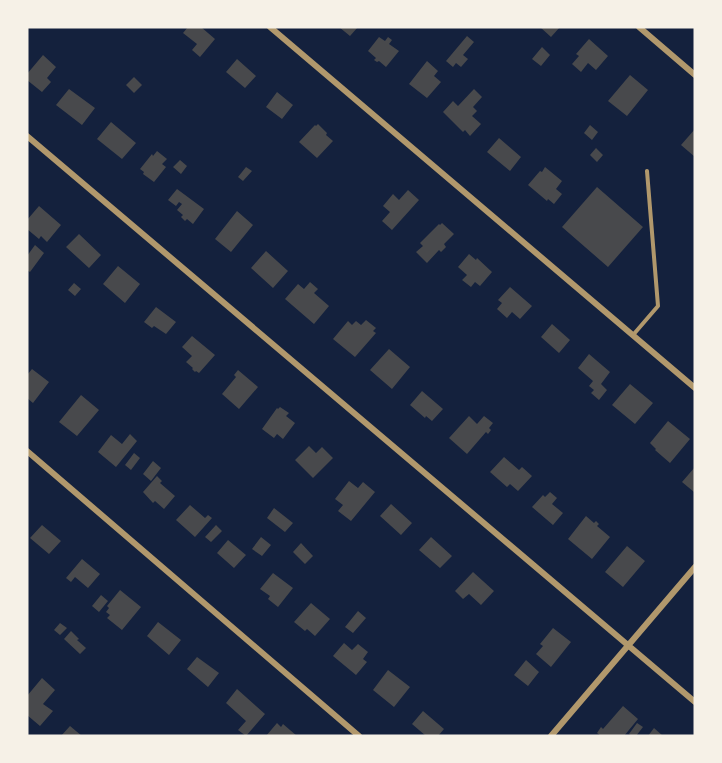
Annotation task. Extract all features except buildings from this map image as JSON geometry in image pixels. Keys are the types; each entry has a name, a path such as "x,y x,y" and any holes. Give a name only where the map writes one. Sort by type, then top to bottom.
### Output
{"street":[{"path":"270,27 695,388"},
{"path":"639,27 695,75"},
{"path":"27,136 695,702"},
{"path":"27,451 359,736"},
{"path":"550,736 695,567"}],"lane":[{"path":"633,335 658,306 648,171"}]}
